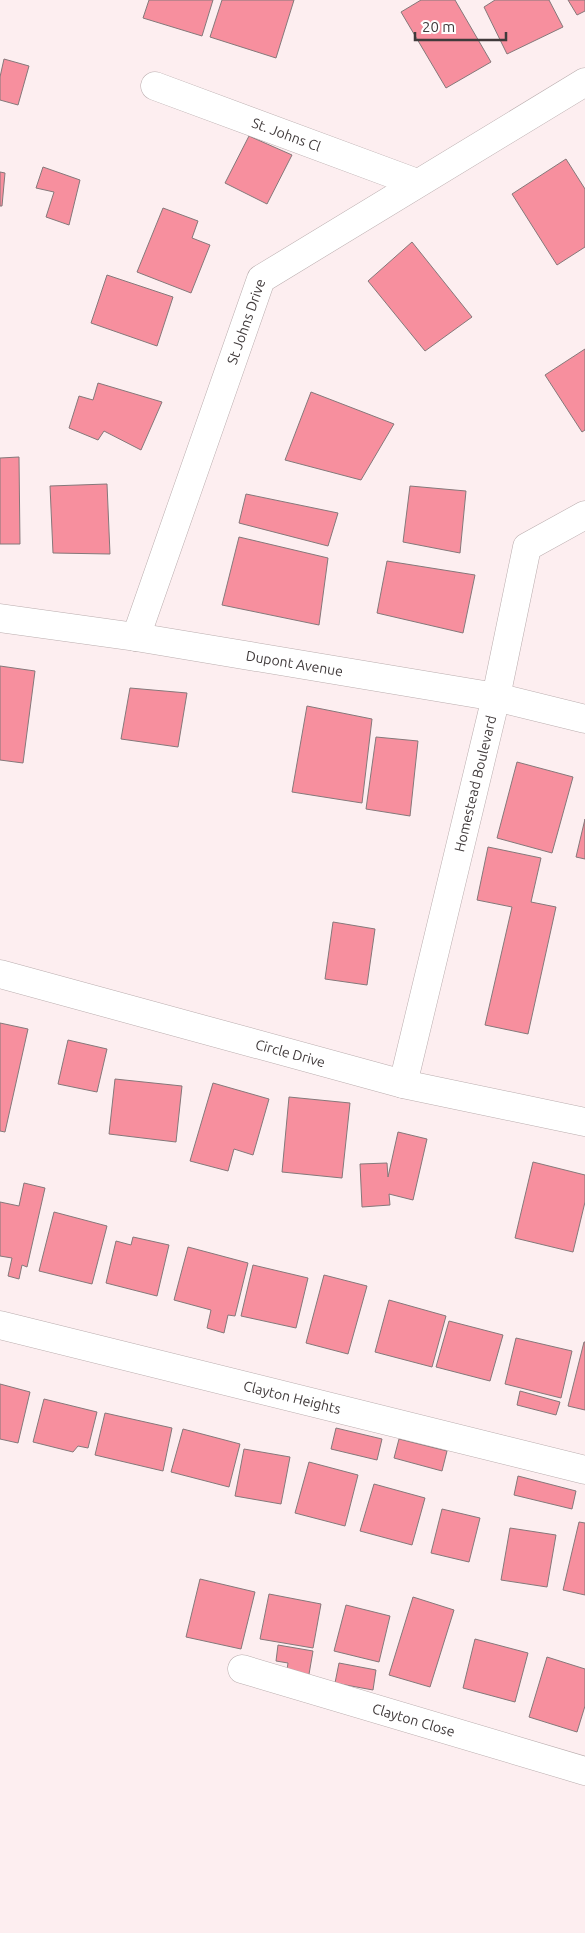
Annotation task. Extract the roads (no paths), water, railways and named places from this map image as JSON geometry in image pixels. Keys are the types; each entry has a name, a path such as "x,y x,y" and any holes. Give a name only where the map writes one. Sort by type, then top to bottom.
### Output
{"street":[{"name":"St Johns Drive","path":"136,637 261,279 585,82"},
{"name":"St. Johns Cl","path":"155,86 417,183"},
{"name":"Homestead Boulevard","path":"403,1084 496,697 527,547 585,515"},
{"name":"Dupont Avenue","path":"0,618 136,637 496,697 585,719"},
{"name":"Circle Drive","path":"0,974 403,1084 585,1122"},
{"name":"Clayton Heights","path":"0,1325 585,1470"},
{"name":"Clayton Close","path":"242,1669 585,1771"}]}
